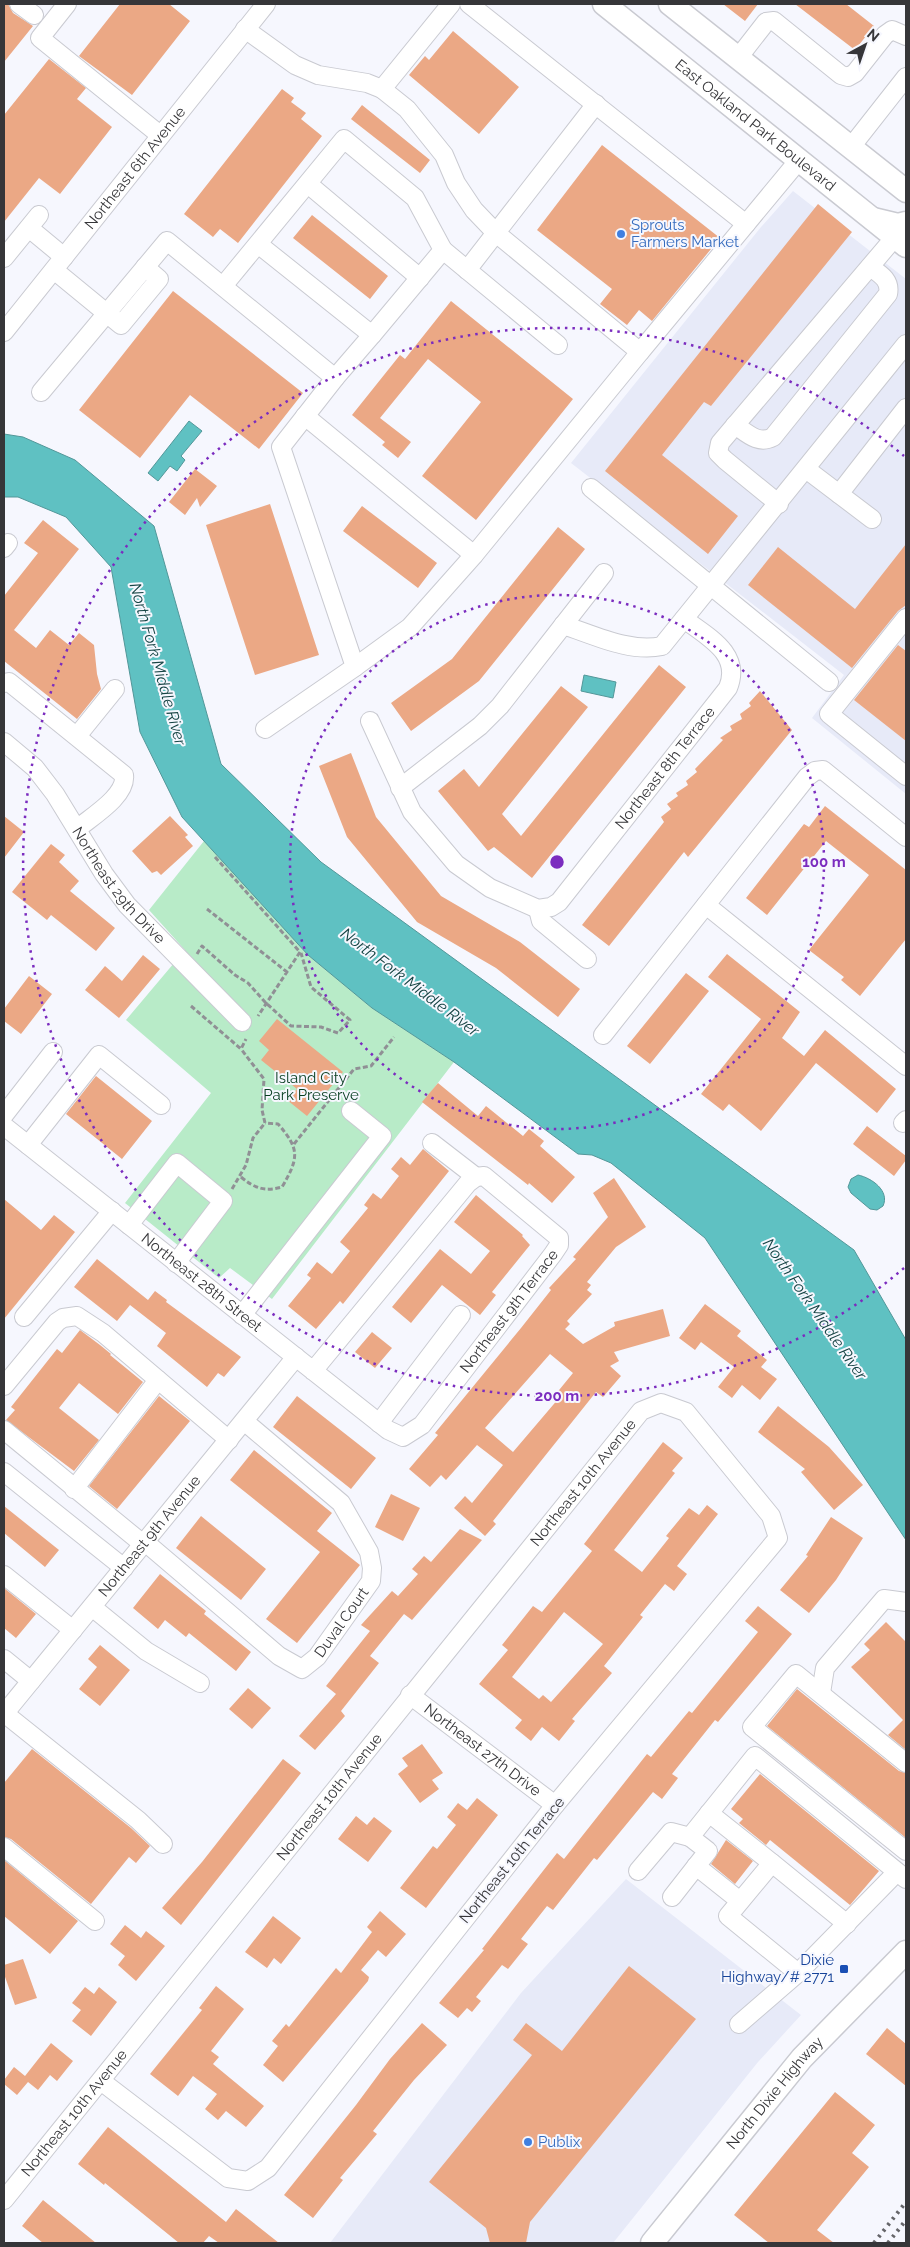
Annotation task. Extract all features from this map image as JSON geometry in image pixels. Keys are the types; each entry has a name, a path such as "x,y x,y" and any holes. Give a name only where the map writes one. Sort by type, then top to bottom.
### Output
{"main road":[{"name":"East Oakland Park Boulevard","path":"604,4 872,219 902,235"},
{"path":"670,4 906,191"},
{"name":"North Dixie Highway","path":"652,2243 802,2058 906,1952"}],"street":[{"path":"20,4 34,15"},
{"path":"66,4 40,38 160,135"},
{"name":"Northeast 6th Avenue","path":"4,332 266,4"},
{"path":"382,89 451,4"},
{"path":"470,4 746,224"},
{"path":"738,58 766,22 774,21 841,75 848,77 855,72 885,35 892,30 901,32 906,36"},
{"path":"245,29 295,64 318,75 367,83 382,89 407,109 444,155 463,193 474,210 496,233 640,352"},
{"path":"850,147 906,77"},
{"path":"467,270 596,104"},
{"path":"223,286 344,139 415,198 443,250 558,345"},
{"path":"265,729 356,667 410,627 474,555 799,160"},
{"path":"308,184 420,278"},
{"path":"4,258 34,221 59,264 107,314"},
{"path":"778,504 718,452 720,443 870,266 902,235"},
{"path":"41,392 167,242 335,378"},
{"path":"258,244 372,334"},
{"path":"356,667 281,447 335,378 443,250"},
{"path":"735,425 756,439 766,441 773,437 888,294 890,287 886,279 870,266"},
{"path":"563,625 634,647 648,649 662,646 906,344"},
{"path":"839,494 906,408"},
{"path":"305,416 474,555"},
{"path":"806,469 872,519"},
{"path":"591,488 829,682"},
{"path":"400,788 487,719 500,706 604,573"},
{"name":"Northeast 8th Terrace","path":"538,909 551,907 559,902 728,688 733,677 731,661 714,641 684,618"},
{"path":"906,618 828,714 906,776"},
{"path":"4,682 9,682 124,775 123,787 108,804 76,829"},
{"path":"77,736 115,690"},
{"path":"370,721 412,812 456,864 490,888 538,909 541,921 587,959"},
{"name":"Northeast 29th Drive","path":"4,742 35,768 55,794 104,874 127,906 242,1022"},
{"path":"602,1036 807,777 815,771 823,770 906,837"},
{"path":"706,905 906,1066"},
{"path":"4,1115 53,1052"},
{"path":"28,1145 99,1055 161,1105"},
{"path":"242,1315 382,1136 351,1111"},
{"name":"Northeast 28th Street","path":"4,1126 379,1423 403,1437"},
{"name":"Northeast 9th Terrace","path":"403,1437 422,1425 559,1245 559,1238 553,1232 500,1188 484,1176 476,1177 432,1143"},
{"path":"129,1225 178,1163 223,1201 176,1262"},
{"path":"313,1371 468,1183 476,1177"},
{"path":"24,1317 112,1211"},
{"path":"379,1423 460,1315"},
{"path":"4,1386 57,1322 63,1318 77,1316 89,1322 229,1440"},
{"name":"Northeast 9th Avenue","path":"4,1714 296,1357"},
{"path":"74,1489 158,1380"},
{"name":"Northeast 10th Avenue","path":"4,2200 641,1411 661,1403 686,1412 771,1516 778,1538"},
{"name":"Duval Court","path":"144,1544 280,1656 302,1669 317,1656 371,1581 372,1568 369,1552 341,1502 244,1421"},
{"path":"7,1434 144,1544"},
{"path":"4,1472 124,1568"},
{"name":"Northeast 10th Terrace","path":"102,2081 228,2178 248,2181 268,2168 555,1805 778,1538"},
{"path":"4,1575 73,1630"},
{"path":"821,1693 825,1668 884,1599 906,1602"},
{"path":"92,1607 146,1651 200,1683"},
{"path":"4,1659 31,1681"},
{"path":"906,1763 796,1674 752,1727 906,1851"},
{"name":"Northeast 27th Drive","path":"410,1695 555,1805"},
{"path":"4,1714 138,1820 163,1844"},
{"path":"690,1837 755,1756 902,1876 846,1924 798,1973 739,2024"},
{"path":"709,1813 846,1924"},
{"path":"638,1871 671,1832 690,1837 708,1851 672,1897"},
{"path":"4,1847 95,1921"},
{"path":"772,1863 728,1916 798,1973"},
{"path":"696,1866 740,1902"}],"path":[{"path":"186,966 202,946 235,975 248,983 291,1026 321,1027 338,1033 350,1020 311,987 300,952 215,857"},
{"path":"207,908 287,972 300,952"},
{"path":"241,1177 261,1189 272,1190 282,1187 293,1164 294,1144 354,1069 371,1066 394,1037"},
{"path":"241,1049 264,1079 262,1110 265,1123"},
{"path":"265,1123 278,1124 294,1144"},
{"path":"223,1201 241,1177 253,1138 265,1123"}],"shaded area":[{"path":"793,191 906,279 906,794 812,718 844,675 571,463 761,227"},
{"path":"626,1879 801,2015 758,2062 613,2243 330,2243 521,1993"}],"green space":[{"name":"Island City Park Preserve","path":"204,841 308,955 372,1008 454,1062 272,1299 230,1268 219,1278 125,1203 211,1093 126,1020 185,950 149,910"}],"water":[{"path":"189,421 202,431 181,456 185,460 177,471 170,466 158,481 148,473"},
{"name":"North Fork Middle River","path":"4,434 23,437 75,460 154,526 221,764 321,862 854,1250 906,1340 906,1540 705,1238 611,1163 592,1155 578,1154 454,1062 372,1008 308,955 182,817 140,732 111,567 66,517 18,497 4,497"},
{"path":"584,675 616,682 613,698 581,691"},
{"path":"858,1175 874,1182 882,1190 885,1200 883,1206 877,1210 870,1209 851,1193 848,1187 851,1179"}],"building":[{"path":"4,4 8,4 13,13 33,26 4,62"},
{"path":"120,4 169,4 190,21 132,95 79,56"},
{"path":"723,4 758,4 745,21"},
{"path":"795,4 846,4 874,26 855,50"},
{"path":"453,31 519,87 479,134 409,75 425,56 429,60"},
{"path":"49,59 86,88 77,99 112,127 60,194 39,178 4,222 4,115"},
{"path":"282,89 294,98 291,102 306,113 301,119 322,136 238,243 220,229 213,237 184,214"},
{"path":"362,105 430,160 420,173 351,119"},
{"path":"602,145 720,238 652,321 639,310 627,325 600,304 612,289 537,230"},
{"path":"818,204 852,232 711,406 704,402 662,455 738,516 708,554 605,471"},
{"path":"312,215 388,276 370,299 293,238"},
{"path":"173,291 303,393 259,449 190,395 140,458 79,410"},
{"path":"451,301 573,399 476,520 422,476 481,402 428,359 380,418 411,442 398,458 382,445 385,442 352,415 400,355 405,359"},
{"path":"195,469 217,486 200,507 197,498 185,515 169,502"},
{"path":"270,504 319,655 255,675 206,525"},
{"path":"362,506 437,563 418,588 343,531"},
{"path":"43,520 79,549 14,630 36,648 50,630 69,645 79,633 94,645 97,674 101,689 77,719 4,661 4,596 38,553 24,543"},
{"path":"558,527 585,549 479,681 411,731 391,703 452,659"},
{"path":"906,544 906,605 898,611 852,668 748,585 778,547 855,609"},
{"path":"898,645 906,651 906,741 854,700"},
{"path":"659,665 686,687 532,878 494,847 488,851 438,791 464,769 479,787 561,686 588,707 502,814 521,836"},
{"path":"760,691 792,730 688,857 684,852 609,946 582,925 664,822 661,817 671,809 667,804 678,796 676,793 688,785 686,781 697,772 695,769 723,740 720,738 732,730 730,726 742,719 740,714 751,706 749,703"},
{"path":"351,753 376,817 441,896 520,942 580,989 558,1017 496,968 417,922 347,837 319,766"},
{"path":"825,806 906,870 906,939 860,996 841,980 844,977 809,950 869,875 826,841 767,915 746,898 804,824 809,827"},
{"path":"4,816 24,832 4,858"},
{"path":"170,816 188,835 185,837 193,846 161,875 157,871 152,873 132,851"},
{"path":"51,844 65,855 59,862 79,881 70,891 115,928 96,951 51,915 47,920 12,892"},
{"path":"727,954 800,1012 782,1038 804,1056 825,1030 896,1089 877,1113 816,1063 761,1131 729,1104 723,1111 701,1094 761,1019 708,977"},
{"path":"143,955 160,969 119,1018 85,990 105,966 122,981"},
{"path":"686,973 709,991 650,1064 627,1046"},
{"path":"29,976 52,994 21,1034 4,1021 4,1009"},
{"path":"277,1019 343,1072 307,1116 287,1100 297,1089 261,1060 269,1050 259,1041"},
{"path":"96,1076 152,1121 122,1159 66,1114"},
{"path":"438,1083 478,1116 486,1106 523,1136 529,1129 544,1141 540,1146 575,1177 552,1203 529,1183 528,1185 422,1102"},
{"path":"867,1126 906,1156 906,1160 894,1176 853,1144"},
{"path":"423,1149 449,1171 343,1304 340,1301 316,1329 288,1306 311,1278 307,1275 317,1262 332,1274 350,1251 340,1242 368,1208 364,1205 373,1193 381,1199 399,1176 391,1169 401,1157 410,1165"},
{"path":"614,1178 646,1227 616,1247 587,1282 591,1285 587,1290 592,1294 567,1321 570,1324 565,1329 583,1344 615,1326 614,1322 663,1309 670,1336 614,1352 619,1361 610,1366 621,1376 603,1397 596,1392 493,1521 496,1524 485,1536 454,1508 465,1496 472,1503 503,1465 477,1445 446,1480 441,1475 430,1487 409,1469 438,1435 435,1433 551,1290 549,1288 576,1259 573,1257 608,1217 593,1193","holes":["550,1354 573,1373 555,1395 559,1398 513,1452 485,1428"]},
{"path":"476,1195 523,1235 530,1245 492,1292 496,1295 480,1315 442,1285 411,1323 392,1307 440,1249 471,1274 490,1251 454,1222"},
{"path":"4,1199 41,1230 54,1215 75,1232 4,1319"},
{"path":"97,1259 148,1300 155,1291 167,1300 166,1302 241,1357 224,1377 218,1373 207,1387 157,1346 166,1333 130,1305 117,1321 74,1287"},
{"path":"705,1304 741,1331 737,1336 767,1360 761,1367 777,1379 760,1400 742,1385 732,1398 718,1387 734,1367 701,1342 695,1350 679,1338"},
{"path":"80,1330 143,1382 118,1414 79,1383 59,1408 99,1440 74,1471 6,1420 15,1410 11,1407 57,1349 62,1353"},
{"path":"372,1332 392,1348 375,1368 355,1352"},
{"path":"159,1396 190,1421 117,1509 89,1486"},
{"path":"297,1396 376,1458 351,1489 273,1427"},
{"path":"778,1406 829,1447 863,1485 834,1510 801,1472 805,1469 758,1432"},
{"path":"663,1442 683,1458 672,1471 675,1473 614,1550 642,1572 669,1538 666,1536 689,1508 699,1515 707,1505 718,1514 677,1566 687,1574 674,1591 665,1584 640,1615 643,1617 604,1666 612,1673 572,1719 575,1721 559,1741 542,1727 531,1741 515,1728 522,1720 479,1684 508,1650 502,1645 533,1606 542,1612 592,1551 584,1544","holes":["564,1612 603,1644 551,1702 543,1695 539,1699 512,1677"]},
{"path":"254,1450 332,1513 317,1531 360,1565 297,1643 266,1619 320,1552 230,1480"},
{"path":"391,1494 420,1508 403,1541 375,1527"},
{"path":"4,1506 59,1550 45,1567 4,1533"},
{"path":"201,1516 266,1569 241,1600 176,1548"},
{"path":"831,1517 863,1538 836,1580 809,1613 780,1590 808,1556 806,1555"},
{"path":"460,1529 482,1540 412,1620 404,1614 370,1656 379,1663 341,1711 345,1716 315,1750 299,1736 336,1694 326,1686 370,1631 361,1625 392,1591 398,1596 418,1574 412,1569 424,1556 431,1562"},
{"path":"160,1574 206,1611 204,1614 251,1652 236,1671 189,1633 186,1637 165,1620 158,1629 133,1608"},
{"path":"4,1588 36,1614 16,1638 4,1628"},
{"path":"758,1606 792,1634 718,1722 715,1720 672,1774 678,1778 662,1799 653,1792 597,1860 594,1858 553,1910 547,1906 521,1939 528,1944 508,1969 502,1965 476,1997 481,2001 472,2012 467,2008 458,2018 439,2003 484,1950 482,1949 557,1853 564,1859 647,1754 651,1757 689,1711 692,1713 758,1632 745,1621"},
{"path":"886,1622 906,1642 906,1750 888,1735 903,1720 851,1667 870,1650 864,1644"},
{"path":"100,1645 130,1670 100,1706 79,1689 97,1667 88,1659"},
{"path":"248,1688 271,1708 252,1729 229,1709"},
{"path":"797,1689 899,1771 906,1773 906,1838 767,1726"},
{"path":"422,1744 443,1773 432,1780 439,1789 420,1803 398,1774 408,1766 402,1758"},
{"path":"32,1749 131,1828 150,1846 136,1863 129,1857 91,1904 11,1839 4,1837 4,1783"},
{"path":"283,1759 301,1773 181,1925 162,1908 202,1862"},
{"path":"760,1774 879,1871 850,1905 770,1840 766,1845 739,1823 743,1819 731,1809"},
{"path":"477,1798 498,1815 426,1908 400,1888 433,1846 437,1849 456,1825 447,1817 458,1803 467,1810"},
{"path":"356,1816 367,1825 374,1817 392,1831 368,1862 338,1839"},
{"path":"726,1840 753,1861 735,1884 711,1864"},
{"path":"4,1860 78,1921 50,1954 4,1916"},
{"path":"380,1911 406,1934 386,1957 378,1950 361,1970 369,1977 368,1981 283,2082 263,2065 278,2046 272,2041 286,2024 289,2027 336,1968 341,1973 372,1932 367,1927"},
{"path":"273,1916 301,1938 281,1964 274,1958 267,1968 245,1952"},
{"path":"125,1925 141,1938 146,1931 165,1946 136,1981 118,1965 125,1956 110,1944"},
{"path":"23,1959 37,1998 15,2005 4,1974 4,1965"},
{"name":"Publix","path":"629,1966 696,2019 530,2222 526,2243 490,2243 486,2228 429,2182 532,2055 513,2040 526,2023 562,2051"},
{"path":"216,1986 244,2009 211,2051 219,2057 213,2064 264,2106 246,2127 226,2111 218,2120 205,2109 217,2094 193,2076 178,2096 150,2074 202,2010 199,2008"},
{"path":"85,1987 94,1994 99,1987 117,2002 91,2036 72,2021 81,2010 72,2003"},
{"path":"422,2023 447,2045 414,2080 373,2131 377,2134 340,2178 343,2180 313,2218 284,2195 390,2059"},
{"path":"887,2028 906,2044 906,2086 866,2054"},
{"path":"51,2043 73,2061 57,2081 50,2075 38,2090 28,2082 17,2095 4,2084 4,2080 14,2067 25,2076"},
{"path":"835,2092 875,2125 852,2153 869,2167 817,2230 834,2243 769,2243 734,2215"},
{"path":"108,2127 226,2222 236,2209 279,2243 219,2243 209,2236 203,2243 179,2243 105,2183 104,2185 78,2164"},
{"path":"43,2200 96,2243 43,2243 22,2226"}],"railway":[{"path":"874,2243 906,2202"},
{"path":"888,2243 906,2220"}],"place":[{"name":"Sprouts Farmers Market","path":"621,234"},
{"name":"Dixie Highway/# 2771","path":"844,1969"},
{"name":"Publix","path":"528,2142"}]}
